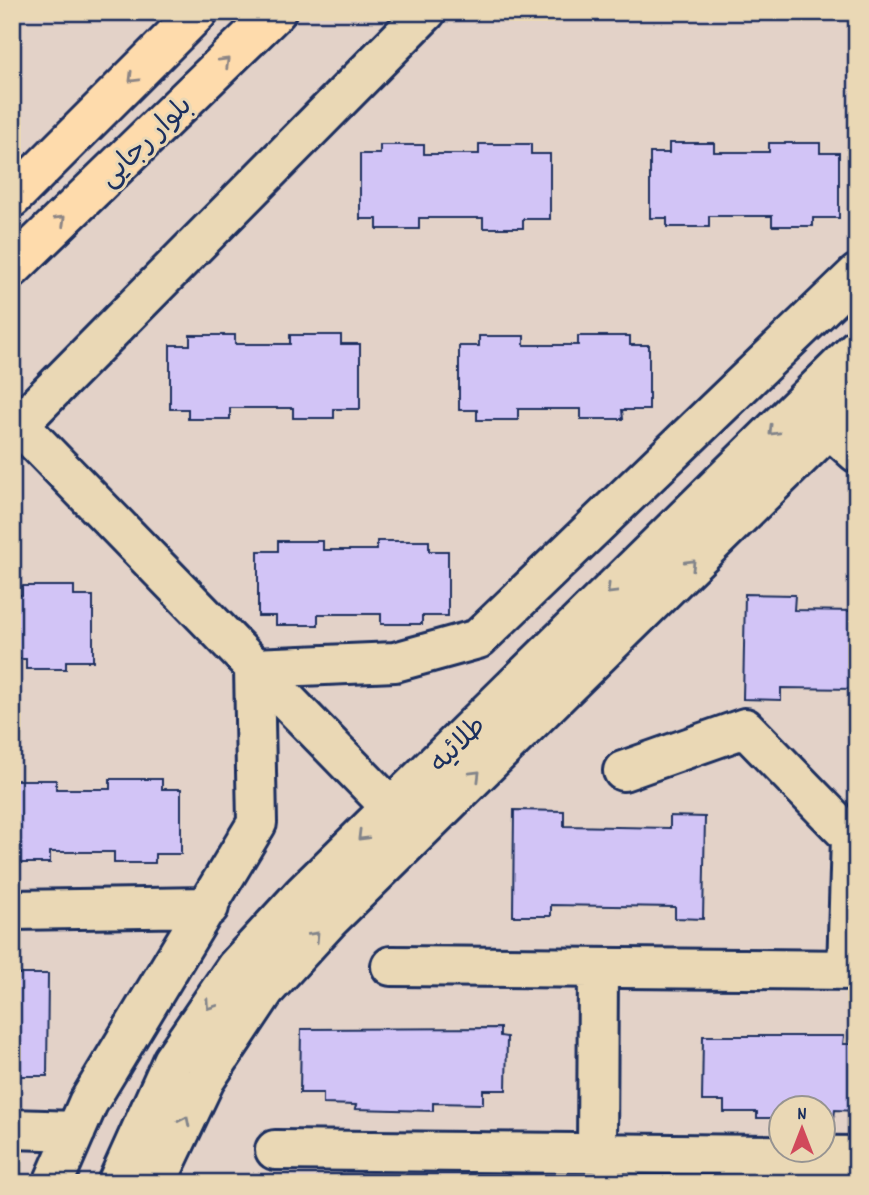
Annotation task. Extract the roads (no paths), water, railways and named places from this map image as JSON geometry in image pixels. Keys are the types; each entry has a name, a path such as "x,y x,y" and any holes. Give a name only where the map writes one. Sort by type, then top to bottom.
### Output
{"main road":[{"name":"بلوار رجایی","path":"12,198 198,12"},
{"name":"بلوار رجایی","path":"12,268 276,12"}],"street":[{"path":"404,820 15,428 426,12"},
{"path":"254,668 395,662 478,639 857,274"},
{"name":"طلائیه","path":"156,1183 205,1080 265,990 330,919 404,820 801,403 857,349"},
{"name":"طلائیه","path":"117,1183 172,1061 236,967 404,820 857,401"},
{"path":"801,403 857,453"},
{"path":"52,1183 89,1103 257,823 254,668"},
{"path":"391,966 852,970 854,834 745,728 622,771"},
{"path":"12,910 209,907"},
{"path":"597,1154 598,968"},
{"path":"12,1129 76,1130"},
{"path":"275,1150 450,1167 597,1154 775,1169 857,1156"}]}
